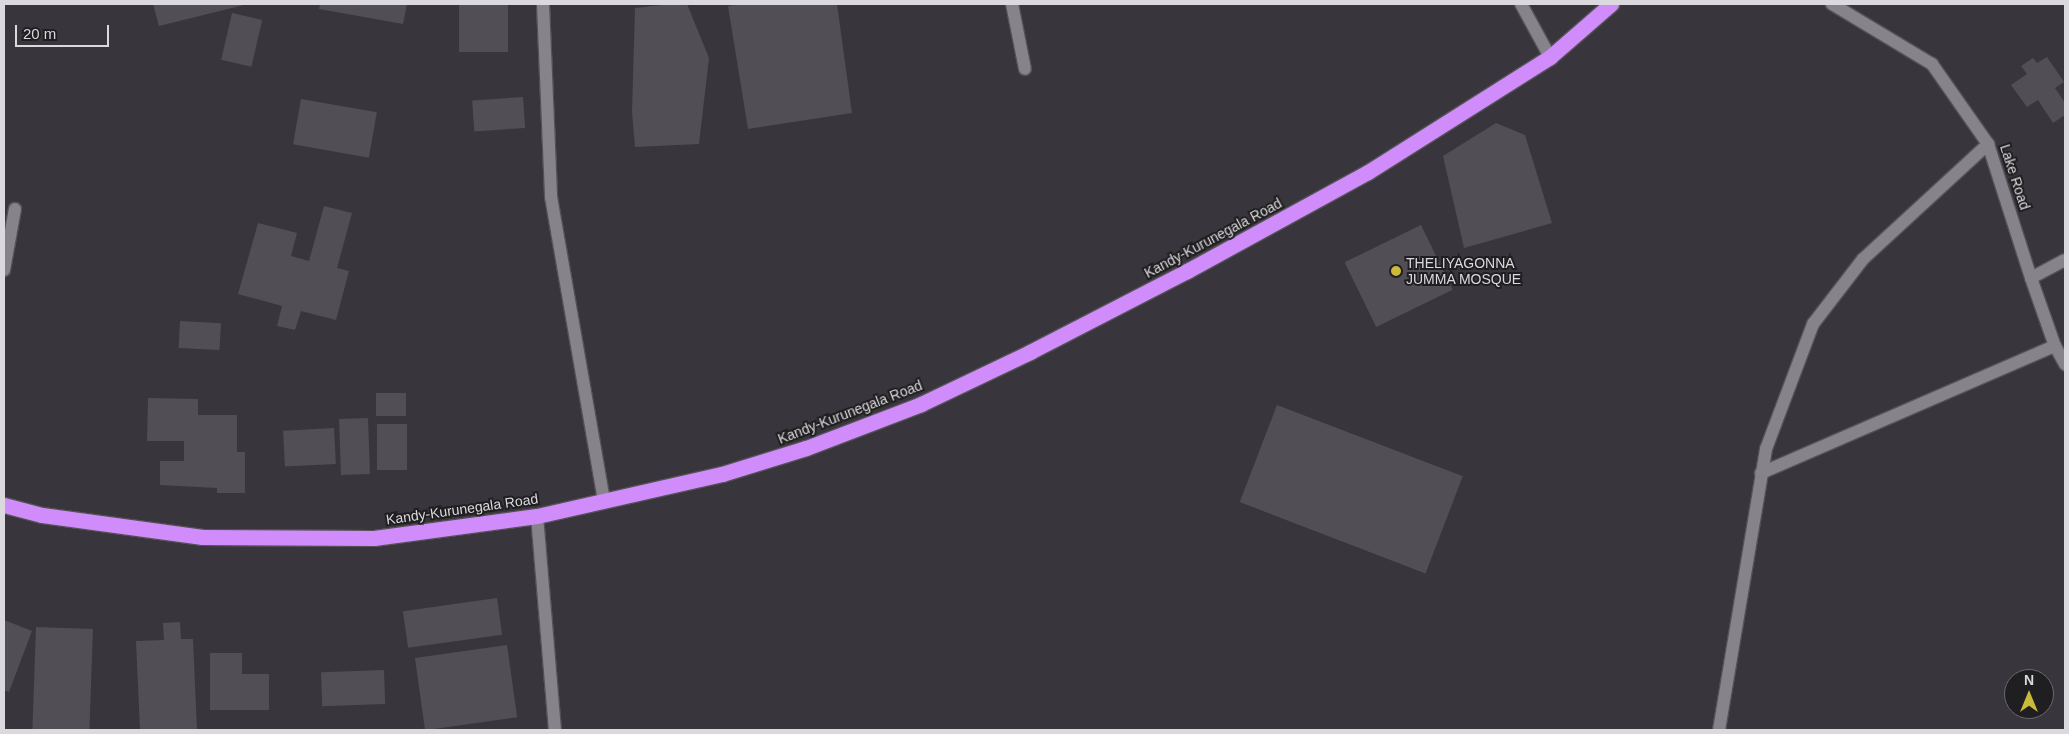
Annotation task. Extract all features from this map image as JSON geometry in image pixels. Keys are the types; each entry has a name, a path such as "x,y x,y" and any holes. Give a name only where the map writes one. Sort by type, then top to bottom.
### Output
{"highway":[{"name":"Kandy-Kurunegala Road","path":"4,505 42,515 130,529 259,540 374,538 537,516 722,474 806,448 946,392 1187,272 1368,172 1550,57 1611,4"}],"street":[{"path":"543,4 551,197 604,502"},
{"path":"1012,4 1025,69"},
{"path":"1521,4 1550,57"},
{"name":"Lake Road","path":"1832,4 1932,64 1988,144 2031,278 2055,346 2065,364"},
{"path":"1718,730 1766,448 1813,324 1863,258 1988,144"},
{"path":"4,270 15,209"},
{"path":"2031,278 2065,260"},
{"path":"1761,473 2055,346"},
{"path":"537,516 554,730"}],"building":[{"path":"153,4 248,4 159,26"},
{"path":"320,4 407,4 403,24 319,9"},
{"path":"459,4 508,4 508,52 459,52"},
{"path":"687,4 709,58 699,144 635,147 632,112 635,8"},
{"path":"741,4 837,4 852,113 748,129 728,6"},
{"path":"232,13 262,20 251,67 221,60"},
{"path":"2047,57 2064,82 2055,88 2065,103 2065,115 2053,123 2038,100 2027,107 2011,85 2027,74 2021,66 2033,58 2037,63"},
{"path":"523,97 525,128 474,131 472,101"},
{"path":"301,99 377,112 369,158 293,144"},
{"path":"1496,123 1525,135 1552,223 1464,248 1443,156"},
{"path":"324,206 352,213 337,268 349,271 336,320 301,311 295,330 277,326 282,306 238,294 258,223 297,233 291,256 309,261"},
{"name":"THELIYAGONNA JUMMA MOSQUE","path":"1421,225 1453,290 1376,327 1345,262"},
{"path":"180,321 221,323 220,350 179,348"},
{"path":"376,393 406,393 406,416 376,416"},
{"path":"148,398 198,399 198,415 237,415 237,452 245,452 245,493 217,493 217,488 160,485 160,461 184,461 184,441 147,441"},
{"path":"1277,405 1463,476 1426,573 1240,502"},
{"path":"368,418 370,474 341,475 339,419"},
{"path":"377,424 407,424 407,470 377,470"},
{"path":"334,428 336,464 285,467 283,431"},
{"path":"497,598 502,635 408,648 403,611"},
{"path":"4,620 32,631 9,692 4,690"},
{"path":"180,622 181,639 193,639 197,730 140,730 136,641 164,640 163,623"},
{"path":"36,627 93,629 89,730 32,730"},
{"path":"507,645 517,717 425,730 415,658"},
{"path":"210,653 242,653 242,674 269,674 269,710 210,710"},
{"path":"384,670 385,704 322,706 321,672"}],"place":[{"name":"THELIYAGONNA JUMMA MOSQUE","path":"1396,271"}]}
